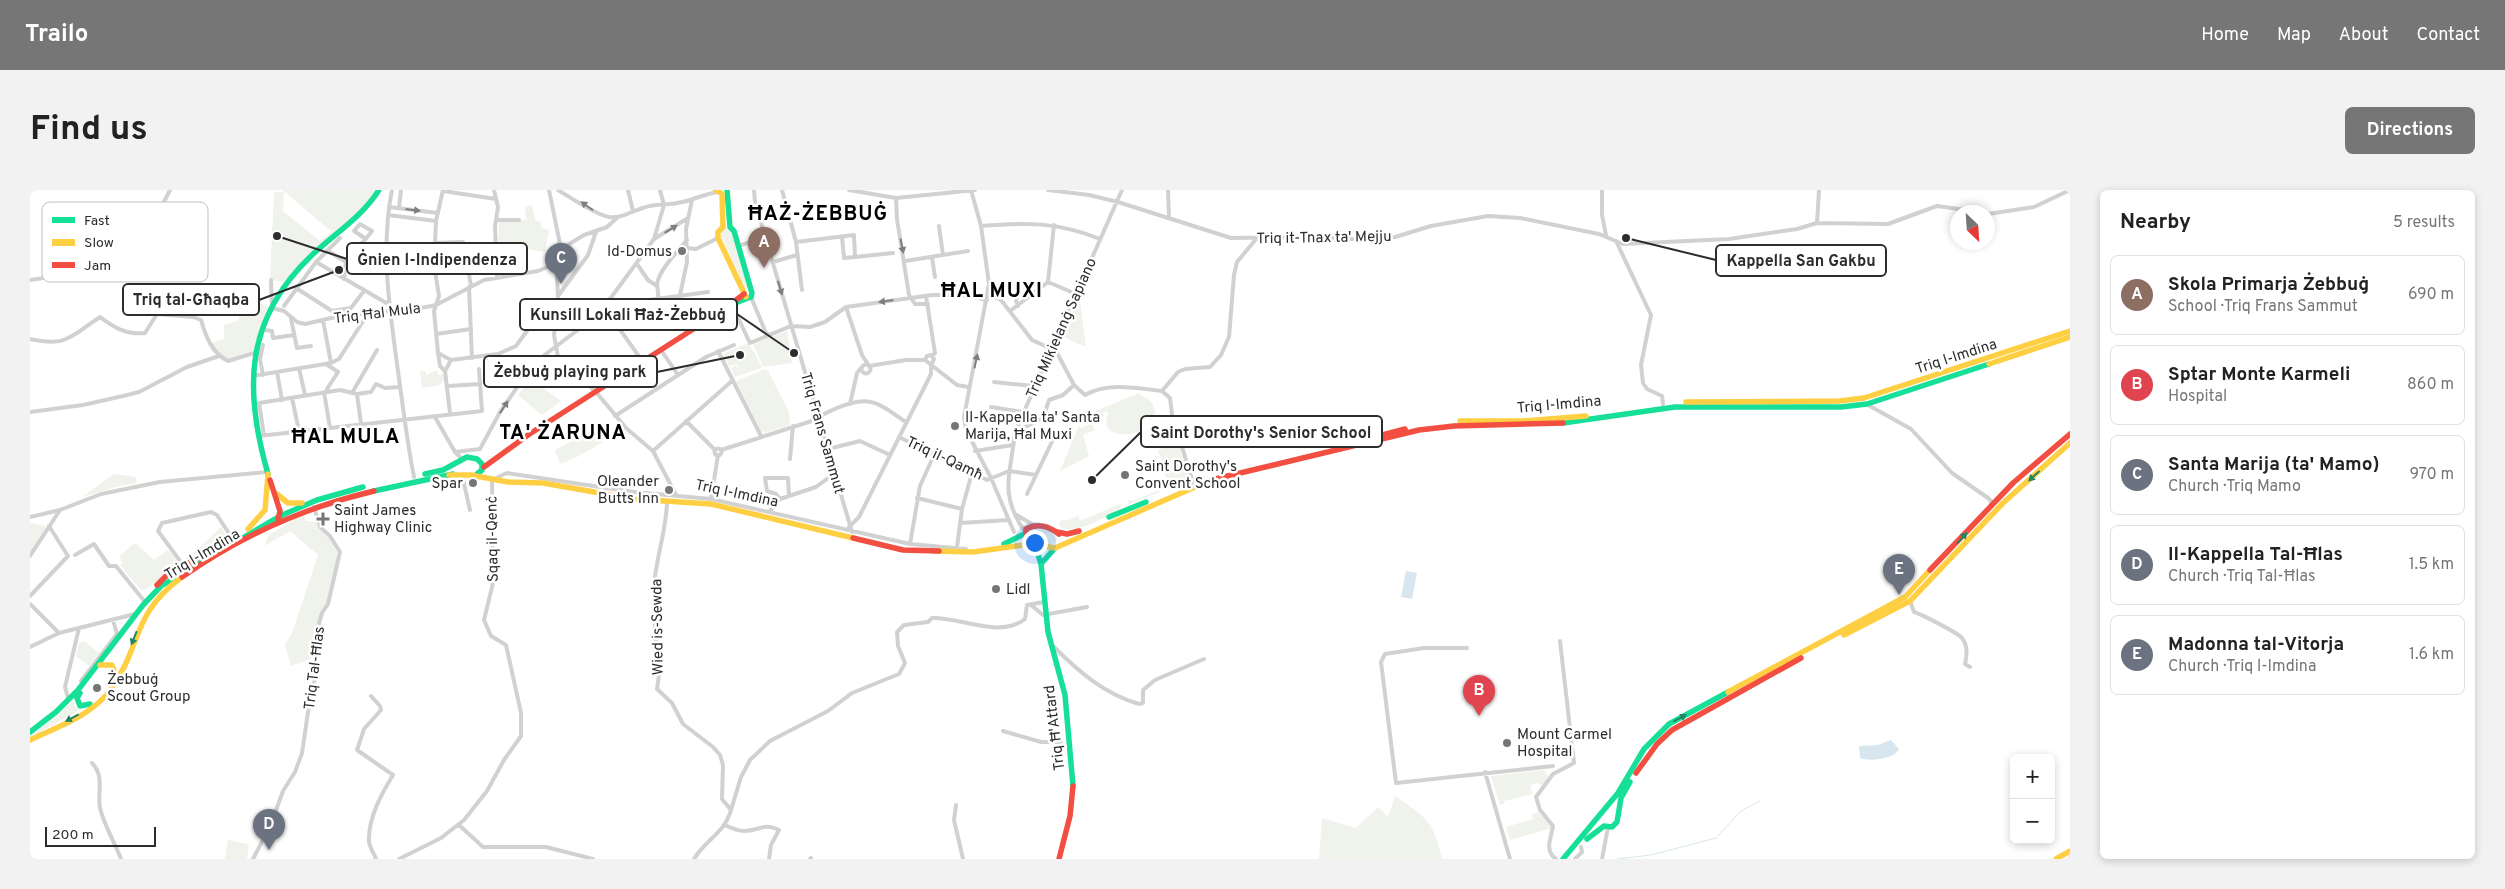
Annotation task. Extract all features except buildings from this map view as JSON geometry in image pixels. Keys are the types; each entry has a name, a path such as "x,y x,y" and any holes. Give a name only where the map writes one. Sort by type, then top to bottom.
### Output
{"main road":[{"path":"254,530 264,521 269,511 271,495 262,436 253,409 253,376 257,352 264,330 280,308 278,297 300,267 363,211 379,190"},
{"path":"728,190 730,227 734,231 748,294"},
{"path":"718,191 723,227"},
{"path":"730,227 723,227 718,232 718,238 748,294"},
{"path":"481,470 495,457 748,294"},
{"name":"Triq l-Imdina","path":"935,552 970,550 1011,543 1025,533 1028,527 1035,525 1058,532 1074,533 1193,483 1228,471 1335,447 1419,425 1454,421 1524,421 1591,416 1663,404 1704,401 1839,401 1864,398 2070,331"},
{"name":"Triq l-Imdina","path":"460,474 543,483 619,497 711,504 903,550 973,552 1033,544 1057,546 1219,477 1356,447 1419,430 1454,426 1524,426 1568,423 1676,407 1841,407 1867,404 2070,337"},
{"path":"1563,859 1599,818 1632,772 1644,749 1669,724 1905,597 1918,586 2013,483 2070,434"},
{"path":"1570,859 1591,834 1615,825 1621,798 1633,777 1664,736 1818,649 1910,601 2004,503 2070,443"},
{"path":"461,458 478,460 495,457"},
{"name":"Triq l-Imdina","path":"30,730 58,712 85,684 147,599 171,579 280,515 348,490 442,470 461,458"},
{"name":"Triq l-Imdina","path":"478,460 481,470 495,479"},
{"path":"453,464 453,470 460,474"},
{"name":"Triq l-Imdina","path":"30,740 100,702 116,680 149,608 180,580 261,533 314,507 358,493 481,470"},
{"path":"268,473 278,496 286,502 296,504 317,500"},
{"path":"236,547 273,524 280,515 268,473"},
{"path":"147,599 166,576 254,525 265,510 268,473"},
{"path":"1042,564 1057,546 1061,537 1058,532"},
{"path":"1025,533 1033,544"},
{"name":"Triq Ħ'Attard","path":"1033,544 1042,564 1045,615 1064,695 1073,784 1070,816 1059,859"},
{"path":"85,684 77,698 77,703 83,707 101,697 116,680 112,665 100,665"},
{"path":"1606,808 1615,810 1618,816"},
{"path":"1599,818 1606,827"},
{"path":"2056,859 2070,851"}],"street":[{"path":"164,202 170,190"},
{"path":"392,190 388,215 388,304 414,477"},
{"path":"399,208 401,190"},
{"path":"494,190 498,207 495,227 497,277"},
{"path":"549,190 560,249 556,263 558,296 554,335 560,360 596,392 615,416 653,451 676,494"},
{"path":"558,190 574,200 581,201 587,208 608,217 618,217 649,206 692,200 697,196 718,191"},
{"path":"628,190 633,211"},
{"path":"455,452 480,449 500,412 534,363 605,309 654,239 664,205 660,190"},
{"path":"708,194 712,190"},
{"name":"Triq Frans Sammut","path":"754,190 755,202 852,532"},
{"path":"850,190 896,198 973,190 988,273 987,298 977,343 978,349 975,366 968,387 964,417 966,430 975,450 992,478 1014,532"},
{"path":"890,197 892,190"},
{"path":"901,190 902,196"},
{"name":"Triq it-Tnax ta' Mejju","path":"1048,190 1089,192 1231,238 1312,236 1352,239 1395,237 1431,226 1488,216 1520,218 1606,236 1616,241"},
{"name":"Triq Mikielanġ Sapiano","path":"1025,533 1016,520 1008,501 1009,471 1015,432 1022,412 1122,190"},
{"path":"1168,190 1169,218"},
{"path":"1602,190 1602,215 1606,236"},
{"path":"1817,223 1818,190"},
{"path":"1995,213 2034,207 2070,190"},
{"path":"445,370 440,366 434,312 439,296 435,271 436,222 443,191 496,199"},
{"path":"782,192 796,242 802,290"},
{"path":"896,198 897,219 910,297 915,304 928,304"},
{"path":"680,295 687,262 688,218 692,200"},
{"path":"1616,241 1623,244 1729,239 1797,229 1817,223 1888,224 1937,206 1950,208"},
{"path":"389,207 438,213"},
{"path":"388,215 436,222"},
{"path":"560,249 584,234 596,232 615,221 618,217"},
{"path":"654,239 688,218"},
{"path":"497,220 519,220"},
{"path":"981,226 1018,223 1054,226 1075,229 1100,239"},
{"path":"939,226 943,255"},
{"path":"1010,311 1048,282 1054,226"},
{"path":"558,296 588,256 596,232"},
{"path":"796,242 854,235 855,257"},
{"path":"738,246 766,237"},
{"path":"842,237 844,258 893,253"},
{"path":"280,308 316,262 340,238"},
{"path":"687,248 696,249 718,238"},
{"path":"1162,391 1178,372 1185,369 1210,367 1221,355 1229,337 1229,320 1237,262 1257,238"},
{"path":"344,279 346,262 365,240"},
{"path":"658,299 657,286 661,273 687,240"},
{"path":"1616,241 1651,315 1641,365 1643,382 1647,389 1662,396 1663,404"},
{"path":"435,243 463,242 470,286 472,358"},
{"path":"328,251 346,262"},
{"path":"905,261 968,251"},
{"path":"356,252 387,270"},
{"path":"773,262 797,255"},
{"path":"932,257 934,277"},
{"path":"316,262 388,304"},
{"name":"Triq Ħal Mula","path":"291,319 306,324 436,305 470,286 497,277 538,271 556,263"},
{"path":"637,264 648,280 657,286"},
{"path":"271,280 280,308 291,319 297,348 311,346"},
{"path":"1048,282 1076,294"},
{"path":"296,288 332,312 351,308 364,291"},
{"path":"605,309 621,310 642,301 668,299 680,295 708,292"},
{"path":"748,294 766,333 769,335"},
{"path":"1018,294 1016,301 1018,306"},
{"path":"732,305 750,343 791,326 810,327 825,322 846,306 926,296 962,295 1001,300 1032,340 1056,351 1074,384 1085,395 1094,390 1122,387 1162,391 1170,398 1174,430 1183,450 1193,483"},
{"path":"844,530 859,517 931,374 931,363 934,360 932,356 934,353 926,296"},
{"path":"278,297 280,308"},
{"path":"846,306 862,355 869,366 870,372"},
{"path":"605,309 643,362"},
{"path":"438,353 450,360 498,354 516,346 540,313 556,310"},
{"path":"30,339 51,344 61,342 100,317 106,323 135,334 145,333 157,314 193,317 200,320 206,336 219,356 228,361 257,352"},
{"path":"253,376 329,363 339,358 366,315"},
{"path":"323,320 329,363 338,372 326,390 330,428"},
{"path":"436,334 470,329"},
{"path":"264,330 272,331 273,338 294,335"},
{"path":"263,375 260,359 264,346"},
{"path":"615,416 718,351 734,346"},
{"path":"352,392 377,350"},
{"path":"662,350 678,375"},
{"path":"718,351 761,436"},
{"path":"862,355 862,369"},
{"path":"30,412 82,405 131,394 187,367 219,356"},
{"path":"925,360 927,356 932,356"},
{"path":"450,360 445,370 450,413"},
{"path":"850,404 857,372 869,366 925,360 957,385 968,387"},
{"path":"862,369 870,372 886,364"},
{"path":"299,368 305,395"},
{"path":"400,387 385,388 376,384 371,392 357,394 340,390 326,390 259,403 262,436 435,417 450,413 482,411 479,369"},
{"path":"277,372 282,400"},
{"path":"653,451 733,380"},
{"path":"994,382 1034,386"},
{"path":"448,386 480,384"},
{"path":"1015,432 1043,418 1050,400 1063,395 1074,384"},
{"path":"357,394 361,424"},
{"path":"292,398 299,431"},
{"path":"715,450 721,450 793,426 850,404 871,402 906,422"},
{"path":"1867,404 1911,429 1952,473 1988,498 1991,501 1991,505"},
{"path":"991,407 1022,412"},
{"path":"435,417 455,452 461,458"},
{"path":"686,421 715,450 714,453 718,455"},
{"path":"790,459 793,426"},
{"path":"1027,494 1058,431"},
{"name":"Triq il-Qamħ","path":"899,437 986,480 992,478"},
{"path":"828,449 860,440 890,455"},
{"path":"975,450 1013,445"},
{"path":"711,498 718,455 721,450"},
{"path":"453,464 455,452"},
{"path":"910,544 917,498 934,455"},
{"path":"992,478 1009,471 1036,475"},
{"path":"30,518 71,507 101,494 160,482 268,473"},
{"name":"Triq l-Imdina","path":"495,479 507,473 634,492 711,498 910,544 957,547 970,550"},
{"path":"769,512 780,499 816,487 835,473"},
{"path":"957,547 962,508 972,473"},
{"path":"460,474 470,510"},
{"path":"780,499 766,490 765,478 788,478 789,495"},
{"name":"Sqaq il-Qenċ","path":"399,859 441,838 459,825 487,791 522,732 519,704 506,645 491,636 484,620 494,583 495,479"},
{"path":"917,498 962,508"},
{"name":"Wied is-Sewda","path":"667,500 667,518 660,542 655,580 656,641 659,675 657,689 672,703 682,724 714,747 720,755 723,765 722,799 731,810"},
{"name":"Triq Tal-Ħlas","path":"253,859 271,824 283,791 295,772 302,753 310,698 316,679 315,637 322,613 328,604 340,552 330,536 320,527 314,507"},
{"path":"30,556 60,510"},
{"path":"183,566 158,531 162,523 211,512 218,515 232,538"},
{"path":"1015,514 1026,523 1035,525"},
{"path":"960,523 1016,520"},
{"path":"30,596 68,556 49,526"},
{"path":"75,556 94,544 109,566 116,566 147,599"},
{"path":"1910,601 1914,612 1924,615 1961,637 1968,651 1965,664 1970,667"},
{"path":"694,859 699,850 725,825 741,777 753,755 791,728 828,711 852,693 899,674 905,663 898,646 898,632 904,625 928,622 932,618 945,618 1001,628 1022,621 1026,616 1028,605 1044,602"},
{"path":"30,604 59,633"},
{"path":"1031,605 1041,614 1045,615 1087,607"},
{"path":"30,647 59,633 139,612"},
{"path":"124,617 130,624"},
{"path":"30,730 68,698 116,634 113,620"},
{"path":"68,698 65,687 79,628"},
{"path":"1050,642 1082,674 1096,680 1110,693 1139,704 1142,703 1144,690 1155,680 1204,659"},
{"path":"1556,859 1550,854 1548,849 1553,826 1540,810 1536,796 1553,774 1574,763 1560,642"},
{"path":"1467,648 1424,648 1385,654 1382,662 1396,783 1553,766"},
{"path":"371,696 382,710 364,730 357,750 393,775 381,795 372,823 369,842 376,859"},
{"path":"1003,731 1040,742 1061,742"},
{"path":"92,763 96,768 101,787 100,808 121,859"},
{"path":"1485,773 1510,859"},
{"path":"956,805 954,820 963,859"},
{"path":"459,825 483,847 546,847 593,859"},
{"path":"725,825 747,831 763,826 771,826 779,830 771,845 769,859"},
{"path":"1602,859 1606,827"},
{"path":"1575,859 1582,852 1581,847"}],"shaded area":[{"path":"283,190 376,190 355,215 306,258 284,282 270,280 274,192 283,192","holes":["285,192 332,232 320,241 283,211"]},
{"path":"532,205 535,220 541,222 541,228 549,230 545,252 514,247 510,264 504,264 505,275 501,274 498,251 499,221 526,220 525,207"},
{"path":"726,227 732,230 749,288 745,289 721,236 720,232"},
{"path":"248,299 268,306 254,351 227,359 220,355 212,345 213,342 224,339 224,325 239,320 239,312 246,312"},
{"path":"1078,299 1080,301 1086,347 1061,336"},
{"path":"787,331 792,363 763,367 753,344"},
{"path":"748,343 762,368 735,377 731,368 736,365 741,372 737,364 729,366 723,354"},
{"path":"547,367 552,373 542,387 561,401 542,415 518,395 531,377 535,382"},
{"path":"765,369 768,371 789,412 790,425 765,433 761,431 736,381"},
{"path":"437,370 438,375 444,374 445,379 440,385 422,388 420,371 425,371 426,375"},
{"path":"1139,393 1152,403 1155,414 1151,422 1144,429 1135,433 1116,433 1109,429 1106,422 1108,411 1103,413 1104,416 1081,425 1079,418"},
{"path":"1092,423 1095,430 1083,435 1089,456 1060,471 1079,425 1080,428"},
{"path":"597,428 604,437 601,439 603,442 579,456 560,464 555,450"},
{"path":"1178,442 1190,479 1128,505 1128,500 1133,501 1164,488 1168,484 1163,469 1174,464 1172,459 1163,463 1158,450"},
{"path":"114,474 136,477 137,483 115,487 82,497"},
{"path":"1122,503 1121,508 1084,527 1068,529 1061,528 1059,525 1061,520 1068,520 1078,516 1080,521"},
{"path":"303,514 306,521 316,522 318,529 331,540 338,555 313,658 291,666 285,645 292,633 318,555 290,531 265,546 268,536"},
{"path":"30,523 45,526 46,529 30,552"},
{"path":"221,527 227,537 226,539 183,560 198,549"},
{"path":"1036,527 1048,529 1057,535 1057,541 1051,545 1031,540 1028,531"},
{"path":"135,543 154,560 168,550 179,563 178,566 145,590 141,590 120,565 123,563 119,556"},
{"path":"1406,571 1417,573 1412,599 1401,597"},
{"path":"84,641 99,653 89,666 76,656 79,643"},
{"path":"73,700 75,707 80,710 30,737 30,735 58,715"},
{"path":"1891,740 1899,749 1892,755 1875,760 1860,758 1859,746 1878,745"},
{"path":"1544,770 1549,778 1542,786 1539,783 1530,785 1533,794 1504,801 1504,804 1500,805 1491,776"},
{"path":"1395,796 1422,815 1427,821 1432,828 1442,859 1319,859 1322,818 1356,828 1378,807 1388,817"},
{"path":"1538,812 1552,828 1510,840 1506,827 1533,819 1532,814"},
{"path":"228,840 249,844 247,859 225,859"}],"waterway":[{"path":"1617,859 1651,855 1716,838 1741,811 1760,801"}],"traffic: fast":[{"path":"268,474 255,414 253,385 255,358 262,331 273,305 289,280 311,256 364,209 379,190"},
{"path":"727,190 730,227 734,231 752,293 751,297 738,302"},
{"path":"1563,423 1675,407 1841,407 1867,404 1989,364"},
{"path":"425,474 443,470 467,457 477,459 482,464 482,470 477,474"},
{"path":"374,491 453,474"},
{"path":"30,732 56,712 78,690 143,605 161,586 280,516 317,500 363,487"},
{"path":"1109,517 1146,502"},
{"path":"1004,544 1024,534"},
{"path":"1035,545 1041,564 1048,632 1065,695 1073,786"},
{"path":"1041,564 1055,548"},
{"path":"1563,859 1618,793 1644,749 1669,724 1728,692"},
{"path":"80,693 77,698 80,706 90,704"},
{"path":"1587,839 1604,826 1612,827 1617,822 1621,798 1630,782"}],"traffic: slow":[{"path":"716,190 722,194 723,227 718,232 718,238 746,297"},
{"path":"1686,402 1839,401 1864,398 2070,331"},
{"path":"1989,364 2070,337"},
{"path":"1460,421 1524,421 1586,416"},
{"path":"1844,635 1910,601 2003,503 2070,443"},
{"path":"248,529 265,510 268,474"},
{"path":"449,475 471,475 508,482 543,483 634,499 711,504 853,538"},
{"path":"935,551 973,552 1031,544 1055,548 1211,480"},
{"path":"277,494 288,503 302,503"},
{"path":"1728,692 1905,597 1930,570"},
{"path":"30,740 85,713 103,698 121,673 145,617 166,591 182,577"},
{"path":"100,665 112,665 117,677"},
{"path":"2056,859 2070,851"}],"traffic: jam":[{"path":"484,467 528,435 723,310 744,294"},
{"path":"1211,480 1419,430 1454,426 1563,423"},
{"path":"1345,445 1405,429"},
{"path":"1930,570 2013,483 2070,434"},
{"path":"270,480 280,511 278,520"},
{"path":"182,577 226,549 274,525 323,506 374,491"},
{"path":"1026,538 1026,529 1034,526 1047,527 1059,534"},
{"path":"1057,532 1067,534 1079,531"},
{"path":"853,538 903,550 939,551"},
{"path":"157,585 166,576 206,553"},
{"path":"1636,773 1657,744 1672,730 1801,658"},
{"path":"1059,859 1070,816 1073,786"}],"place":[{"name":"Ġnien l-Indipendenza","path":"277,236"},
{"name":"Kappella San Gakbu","path":"1626,238"},
{"name":"Id-Domus","path":"682,251"},
{"name":"Skola Primarja Żebbuġ","path":"764,268"},
{"name":"Triq tal-Għaqba","path":"339,270"},
{"name":"Santa Marija (ta' Mamo)","path":"561,284"},
{"name":"Kunsill Lokali Ħaż-Żebbuġ","path":"794,353"},
{"name":"Żebbuġ playing park","path":"740,355"},
{"name":"Il-Kappella ta' Santa Marija, Ħal Muxi","path":"955,426"},
{"name":"Saint Dorothy's Convent School","path":"1125,475"},
{"name":"Saint Dorothy's Senior School","path":"1092,480"},
{"name":"Spar","path":"473,483"},
{"name":"Oleander Butts Inn","path":"669,490"},
{"name":"Saint James Highway Clinic","path":"323,519"},
{"name":"Lidl","path":"996,589"},
{"name":"Madonna tal-Vitorja","path":"1899,595"},
{"name":"Żebbuġ Scout Group","path":"97,688"},
{"name":"Sptar Monte Karmeli","path":"1479,716"},
{"name":"Mount Carmel Hospital","path":"1507,743"},
{"name":"Il-Kappella Tal-Ħlas","path":"269,850"}],"district":[{"name":"ĦAŻ-ŻEBBUĠ","path":"818,213"},
{"name":"ĦAL MUXI","path":"992,290"},
{"name":"TA' ŻARUNA","path":"563,432"},
{"name":"ĦAL MULA","path":"346,436"}]}
